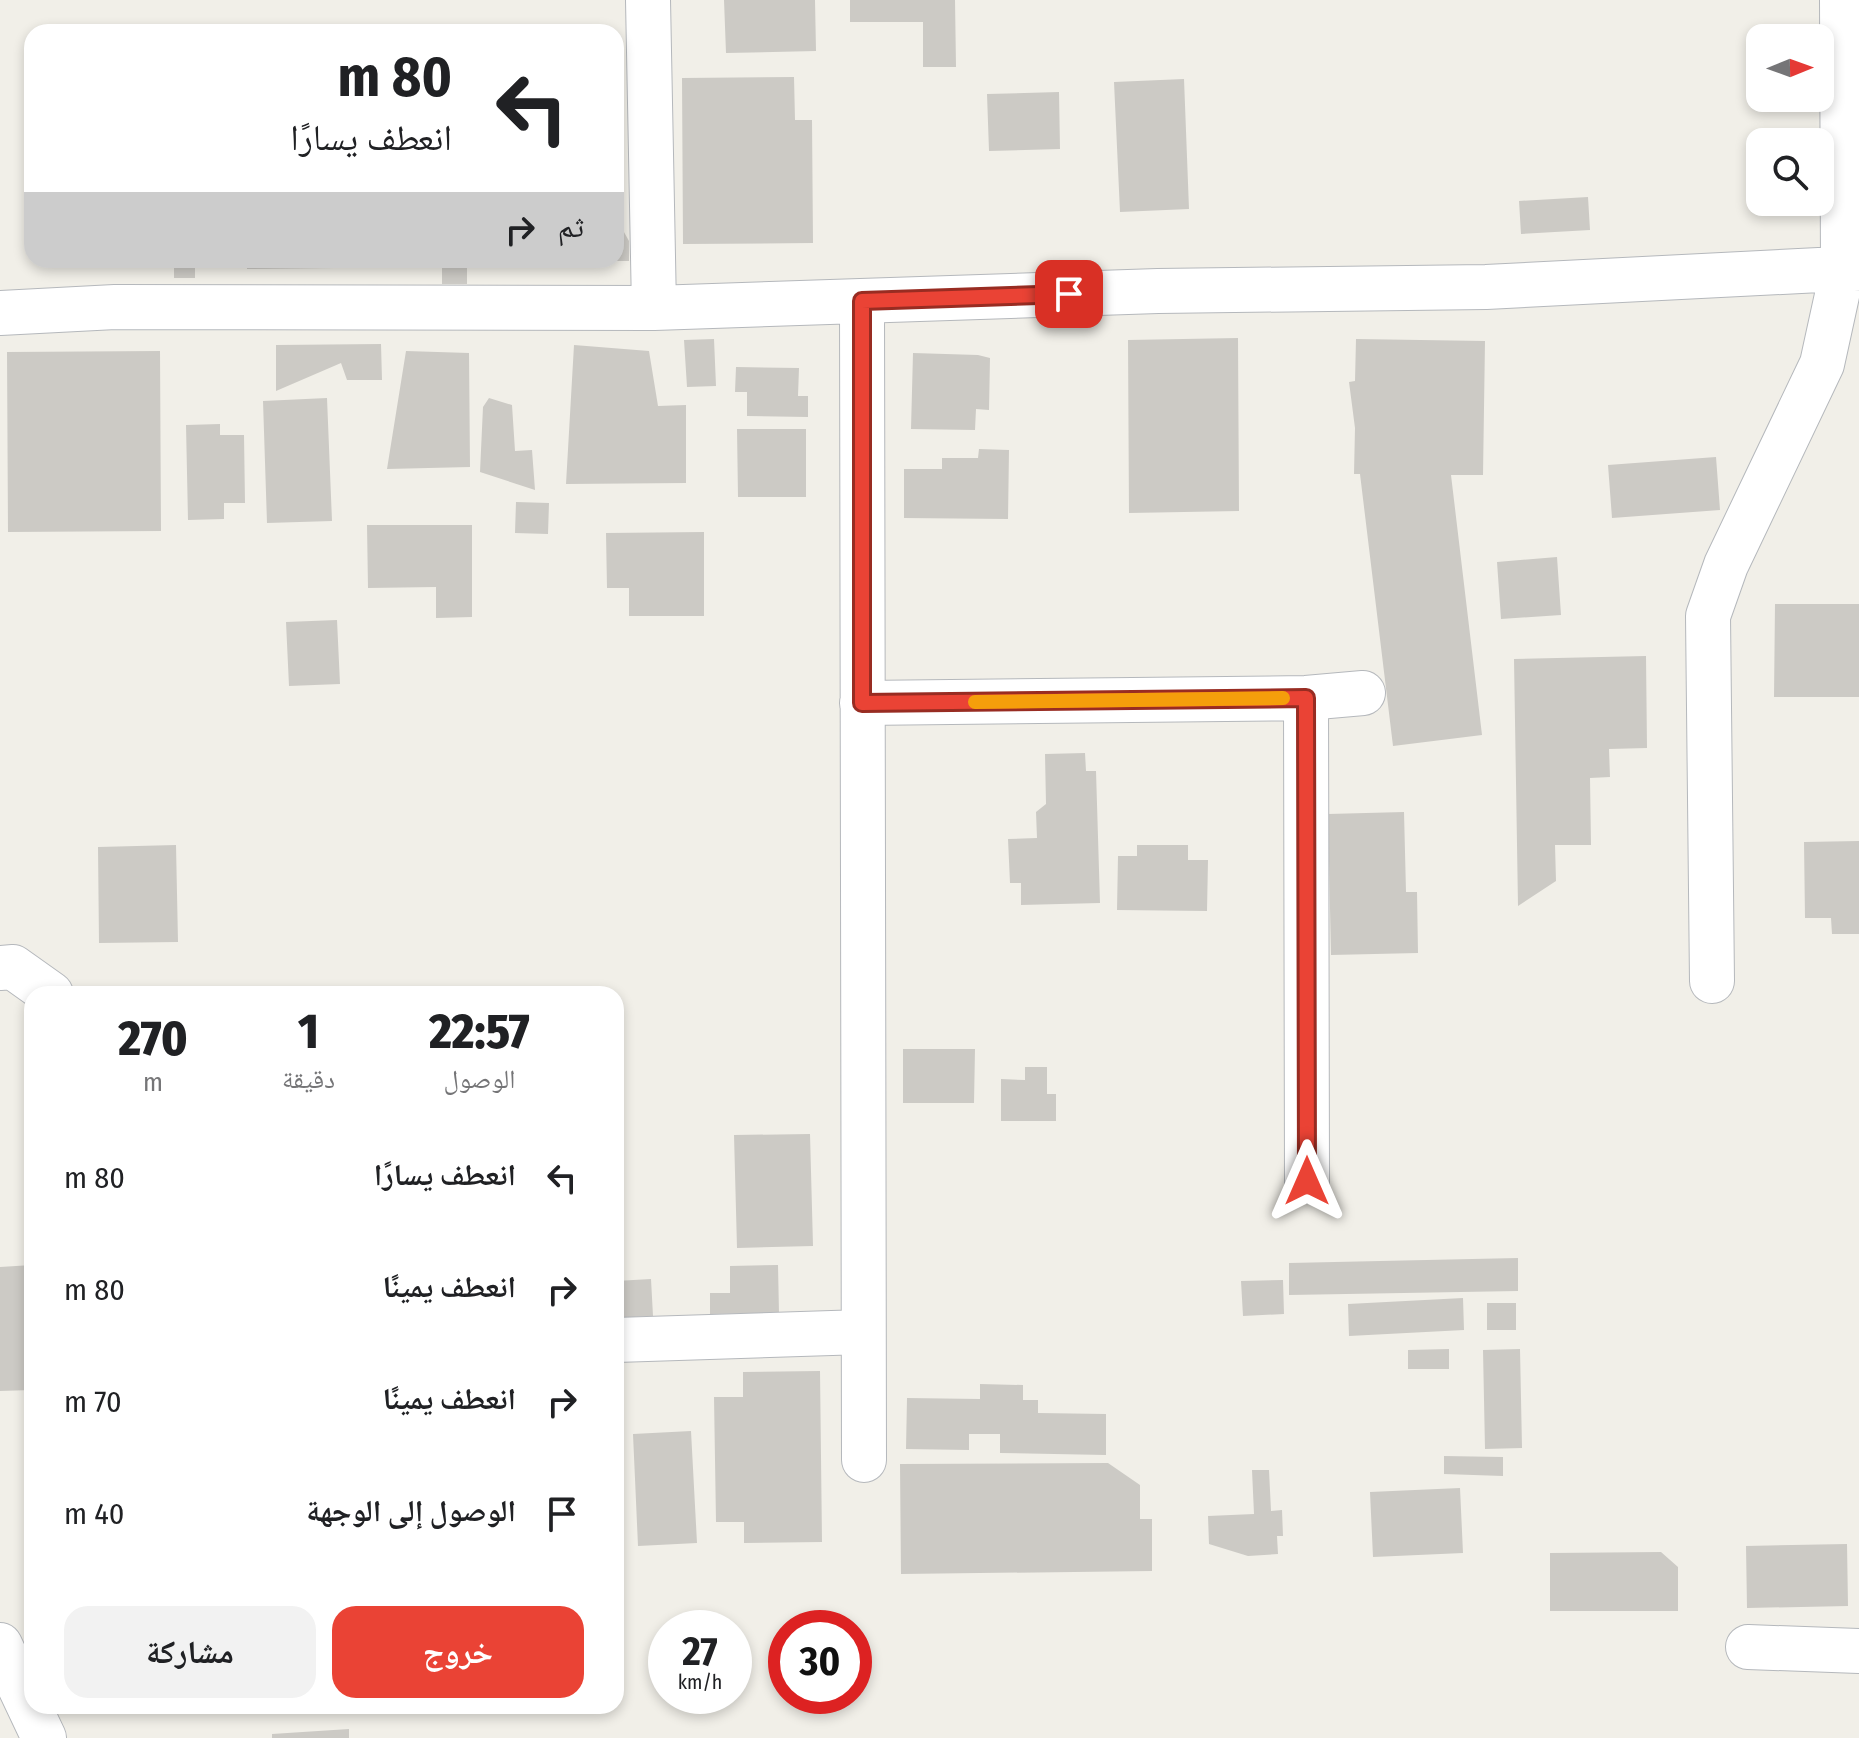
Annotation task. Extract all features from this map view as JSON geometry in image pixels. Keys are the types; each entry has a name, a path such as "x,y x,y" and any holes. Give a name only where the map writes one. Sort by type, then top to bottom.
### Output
{"street":[{"path":"648,0 654,308"},
{"path":"1712,981 1708,616 1726,565 1822,364 1851,268 1842,0"},
{"path":"0,313 115,307 654,308 1158,291 1486,287 1851,268"},
{"path":"862,301 864,1460"},
{"path":"862,703 1306,698 1363,693"},
{"path":"1306,698 1307,1181"},
{"path":"0,968 13,967 40,986"},
{"path":"624,1340 863,1332"},
{"path":"0,1645 24,1696"},
{"path":"1748,1647 1859,1651"},
{"path":"33,1714 44,1738"}],"building":[{"path":"724,0 815,0 816,51 726,53"},
{"path":"850,0 955,0 956,67 923,67 923,22 850,22"},
{"path":"794,77 795,120 812,120 813,243 683,244 682,78"},
{"path":"1184,79 1189,209 1120,212 1114,82"},
{"path":"1059,92 1060,149 989,151 987,94"},
{"path":"1588,197 1590,230 1521,234 1519,201"},
{"path":"624,232 629,241 629,261 624,261"},
{"path":"174,268 195,268 195,278 174,278"},
{"path":"247,268 334,268 247,269"},
{"path":"442,268 467,268 467,284 442,284"},
{"path":"1238,338 1239,511 1129,513 1128,340"},
{"path":"714,339 716,386 687,387 684,340"},
{"path":"1356,339 1485,341 1483,475 1451,475 1482,735 1393,746 1360,474 1354,474 1355,428 1349,382 1355,381"},
{"path":"381,344 382,380 347,380 341,363 276,391 276,345"},
{"path":"574,345 649,351 658,406 686,405 686,483 566,484"},
{"path":"160,351 161,531 8,532 7,352"},
{"path":"406,351 469,353 470,467 387,469"},
{"path":"913,353 990,358 989,410 976,409 975,430 911,429"},
{"path":"736,367 799,368 798,396 808,396 808,417 747,416 747,392 735,392"},
{"path":"327,398 332,521 267,523 263,401"},
{"path":"489,398 512,405 515,451 532,450 535,490 480,472 483,407"},
{"path":"220,424 220,435 244,435 245,503 224,503 224,519 188,520 186,425"},
{"path":"737,429 806,429 806,497 738,497"},
{"path":"979,449 1009,450 1008,519 904,518 904,469 942,469 942,458 978,458"},
{"path":"1716,457 1720,510 1612,518 1608,465"},
{"path":"516,502 549,503 548,534 515,533"},
{"path":"367,525 472,525 472,617 436,618 436,587 368,588"},
{"path":"704,532 704,616 629,616 629,588 607,588 606,533"},
{"path":"1557,557 1561,615 1501,619 1497,562"},
{"path":"1775,604 1859,604 1859,697 1774,697"},
{"path":"337,620 340,684 289,686 286,622"},
{"path":"1646,656 1647,748 1609,749 1610,777 1590,778 1591,845 1555,845 1556,881 1518,906 1514,659"},
{"path":"1085,753 1086,771 1096,771 1100,903 1021,905 1021,883 1010,883 1008,839 1037,838 1036,812 1046,804 1045,754"},
{"path":"1404,812 1406,892 1417,892 1418,953 1331,955 1328,814"},
{"path":"1859,841 1859,934 1832,934 1831,918 1805,918 1804,842"},
{"path":"176,845 178,942 99,943 98,847"},
{"path":"1137,845 1188,845 1188,860 1208,860 1207,911 1117,910 1118,856 1137,856"},
{"path":"903,1049 975,1049 974,1103 903,1103"},
{"path":"1025,1067 1047,1067 1047,1094 1056,1094 1056,1121 1001,1121 1001,1079 1025,1080"},
{"path":"810,1134 813,1246 737,1248 734,1135"},
{"path":"1518,1258 1518,1291 1289,1295 1289,1263"},
{"path":"778,1265 779,1313 710,1314 710,1293 730,1293 730,1266"},
{"path":"24,1266 24,1390 0,1391 0,1267"},
{"path":"651,1279 653,1316 624,1318 624,1281"},
{"path":"1283,1280 1284,1314 1243,1316 1241,1281"},
{"path":"1463,1298 1464,1330 1349,1336 1348,1304"},
{"path":"1487,1303 1516,1303 1516,1330 1487,1330"},
{"path":"1449,1349 1449,1369 1408,1369 1408,1350"},
{"path":"1520,1349 1522,1448 1485,1449 1483,1350"},
{"path":"820,1371 822,1542 744,1543 744,1522 716,1522 714,1397 743,1397 743,1372"},
{"path":"980,1384 1023,1385 1023,1400 1038,1400 1038,1413 1106,1414 1106,1455 1000,1453 1000,1434 969,1434 969,1450 906,1449 907,1398 980,1399"},
{"path":"691,1431 697,1543 638,1546 633,1434"},
{"path":"1444,1456 1503,1457 1503,1476 1444,1474"},
{"path":"1108,1463 1140,1485 1140,1519 1152,1519 1152,1571 901,1574 900,1464"},
{"path":"1252,1470 1269,1470 1271,1511 1282,1510 1283,1536 1277,1536 1278,1554 1248,1556 1209,1544 1208,1516 1254,1514"},
{"path":"1460,1488 1463,1553 1373,1557 1370,1492"},
{"path":"1847,1544 1848,1606 1747,1608 1746,1546"},
{"path":"1661,1552 1678,1567 1678,1611 1550,1611 1550,1553"},
{"path":"349,1729 349,1738 272,1738 272,1734"}],"slow traffic":[{"path":"975,702 1283,698"}],"route":[{"path":"1069,294 862,301 862,703 1306,698 1307,1181"}]}
